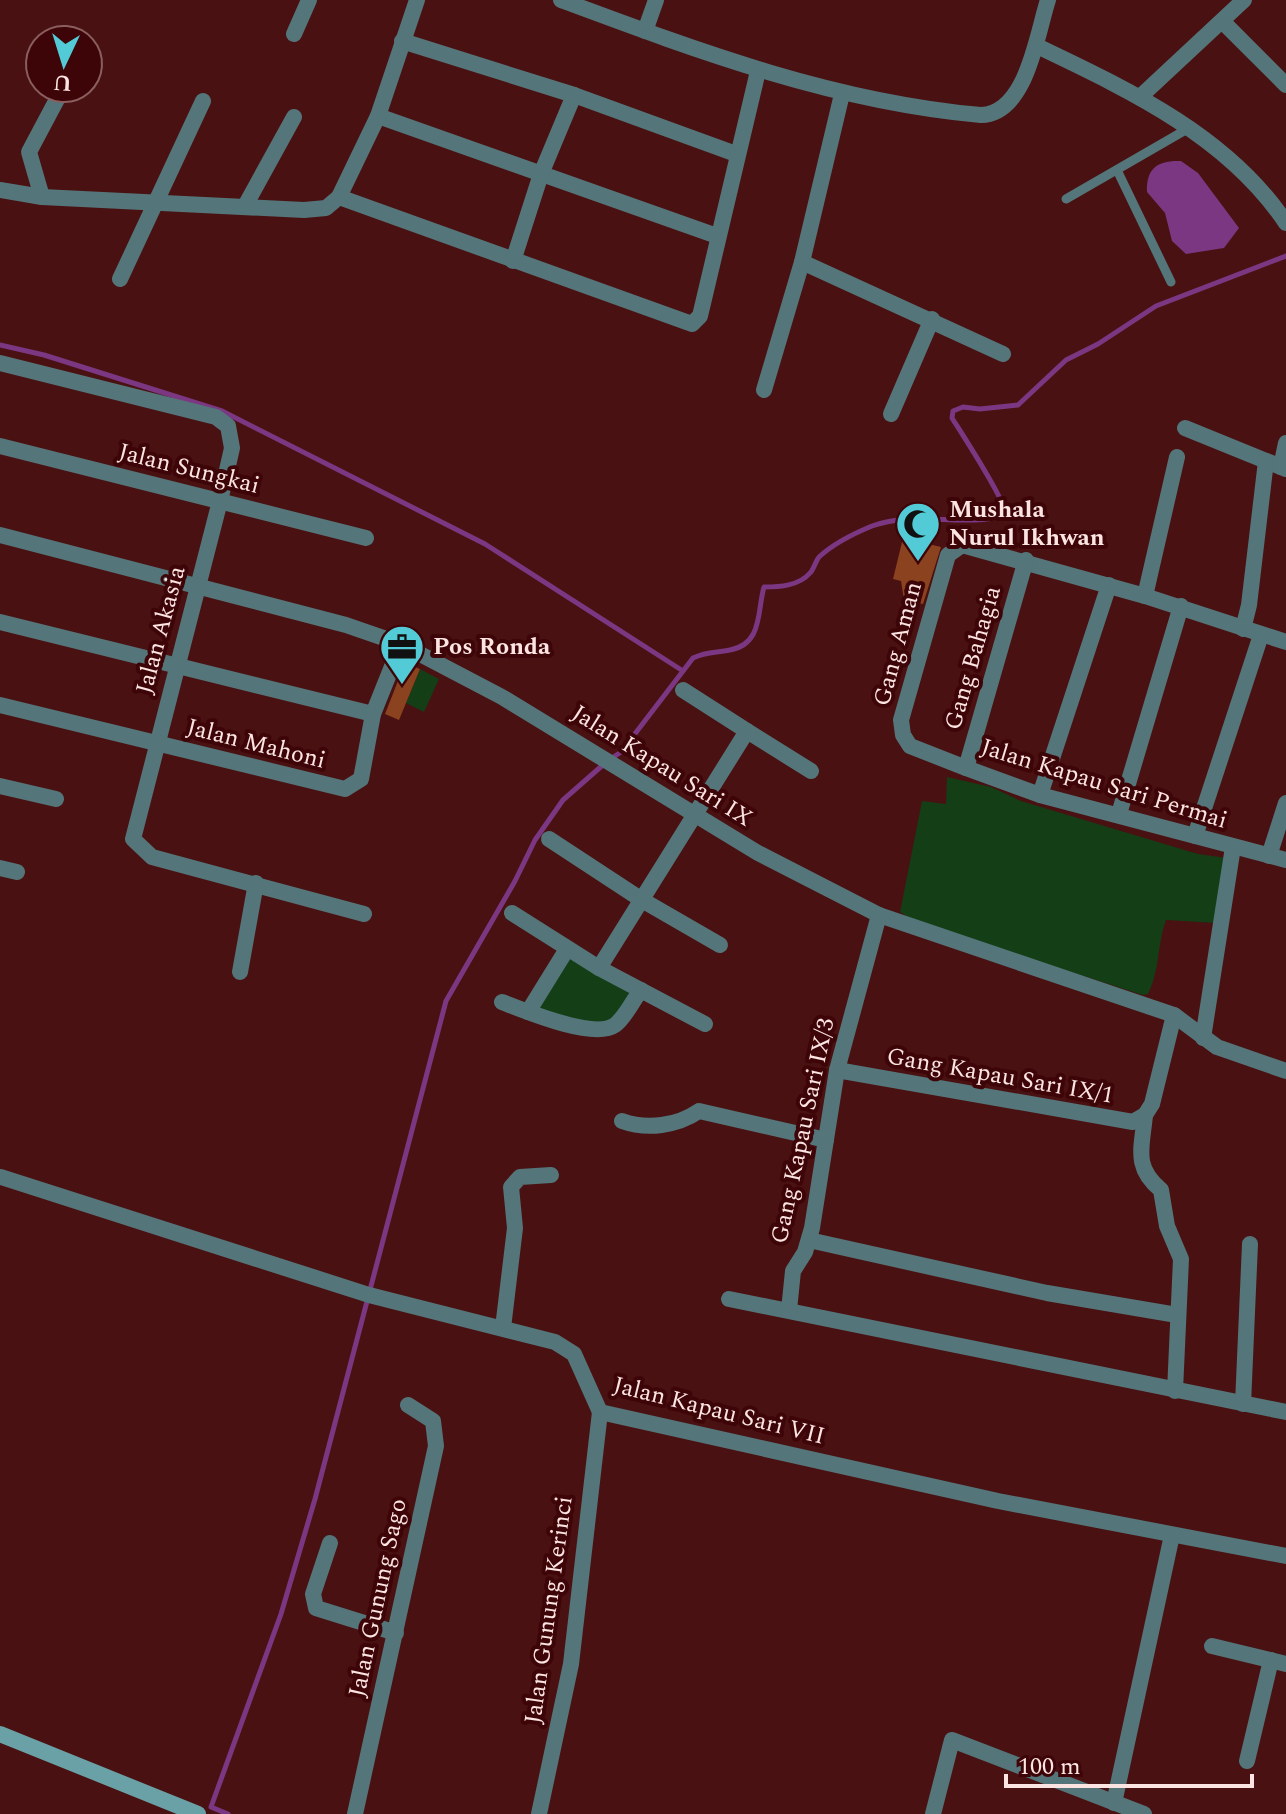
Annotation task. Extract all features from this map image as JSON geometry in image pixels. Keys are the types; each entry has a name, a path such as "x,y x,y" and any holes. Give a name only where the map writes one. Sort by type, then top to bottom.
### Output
{"main road":[{"path":"0,1734 198,1814"}],"street":[{"path":"294,34 309,0"},
{"path":"0,190 42,197 320,209 332,205 339,197 378,116 417,0"},
{"path":"561,0 758,71 842,94 992,114 1005,107 1013,96 1037,46 1048,0"},
{"path":"645,31 656,0"},
{"path":"1141,96 1244,0"},
{"path":"1223,22 1286,85"},
{"path":"402,41 574,95 736,154"},
{"path":"1037,46 1141,96 1189,128 1244,174 1286,223"},
{"path":"339,197 692,324 700,316 758,71"},
{"path":"764,390 802,262 842,94"},
{"path":"513,261 541,174 574,95"},
{"path":"120,279 203,101"},
{"path":"42,197 29,152 54,104"},
{"path":"378,116 717,236"},
{"path":"245,206 294,117"},
{"path":"802,262 1003,354"},
{"path":"891,414 932,319"},
{"name":"Jalan Akasia","path":"0,363 224,421 233,439 220,501 133,830 137,847 152,857 364,914"},
{"path":"1185,428 1278,465"},
{"path":"1243,629 1278,465 1286,443"},
{"name":"Jalan Sungkai","path":"0,446 366,538"},
{"path":"1145,596 1177,457"},
{"name":"Jalan Kapau Sari IX","path":"0,535 346,625 401,644 502,697 693,815 879,915 1174,1015 1203,1038 1286,1071"},
{"name":"Gang Aman","path":"906,738 902,712 948,555 956,547 975,546 1026,560"},
{"path":"1026,560 1181,606 1286,642"},
{"name":"Gang Bahagia","path":"966,768 1026,560"},
{"path":"1040,795 1109,585"},
{"path":"1119,814 1181,606"},
{"path":"0,622 373,714"},
{"path":"1195,836 1261,635"},
{"name":"Jalan Mahoni","path":"0,705 154,745 345,789 361,779 373,714 401,644"},
{"path":"683,690 811,771"},
{"path":"599,968 747,731"},
{"name":"Jalan Kapau Sari Permai","path":"906,738 966,768 1040,795 1286,860"},
{"path":"0,786 56,799"},
{"path":"1269,856 1286,803"},
{"path":"549,839 642,900 720,945"},
{"path":"1203,1038 1233,847"},
{"path":"240,972 256,883"},
{"path":"512,913 599,968 705,1024"},
{"name":"Gang Kapau Sari IX/3","path":"789,1310 793,1271 809,1240 837,1070 879,915"},
{"path":"528,1012 567,949"},
{"path":"502,1002 528,1012 600,1030 616,1025 641,990"},
{"name":"Gang Kapau Sari IX/1","path":"837,1070 1133,1122 1145,1115 1159,1080 1174,1015"},
{"path":"622,1121 637,1127 657,1126 689,1118 699,1111 826,1140"},
{"path":"1145,1115 1141,1163 1148,1179 1161,1190 1167,1226 1181,1259 1175,1391"},
{"path":"503,1328 515,1228 511,1187 520,1177 551,1175"},
{"name":"Jalan Kapau Sari VII","path":"1,1177 369,1295 503,1328 567,1348 578,1362 600,1412 998,1501 1286,1556"},
{"path":"809,1240 1047,1293 1177,1315"},
{"path":"1243,1404 1250,1244"},
{"path":"729,1299 1286,1412"},
{"name":"Jalan Gunung Sago","path":"355,1814 437,1435 429,1416 408,1405"},
{"name":"Jalan Gunung Kerinci","path":"539,1814 571,1664 600,1412"},
{"path":"1114,1803 1172,1535"},
{"path":"330,1543 313,1594 316,1608 396,1633"},
{"path":"1212,1646 1279,1662 1247,1761"},
{"path":"933,1814 952,1740 1144,1814"}],"lane":[{"path":"1066,199 1189,128"},
{"path":"1117,170 1171,282"}],"green space":[{"path":"420,669 439,679 424,712 406,703"},
{"path":"947,777 991,787 1021,801 1198,854 1227,858 1216,923 1166,920 1152,985 1148,994 1143,995 917,923 900,912 922,801 946,804"},
{"path":"567,957 636,990 614,1023 598,1028 538,1008"}],"shaded area":[{"path":"1181,161 1198,173 1239,228 1224,248 1186,254 1172,241 1165,213 1147,192 1149,177 1155,167"}],"building":[{"name":"Mushala Nurul Ikhwan","path":"903,538 941,547 923,604 904,600 901,581 893,579"},
{"name":"Pos Ronda","path":"405,663 420,669 399,720 385,714"}],"waterway":[{"path":"612,758 621,752 693,658 741,647 748,641 757,625 764,587 800,581 825,552 872,526 906,519 973,520 1006,515 992,482 952,418 953,411 963,407 980,409 1018,405 1066,360 1098,344 1156,306 1286,256"},
{"path":"0,345 44,355 222,411 485,544 683,671"},
{"path":"228,1814 211,1807 281,1614 315,1499 446,1001 535,840 563,800 604,764"}],"place":[{"name":"Mushala Nurul Ikhwan","path":"918,563"},
{"name":"Pos Ronda","path":"402,686"}]}
